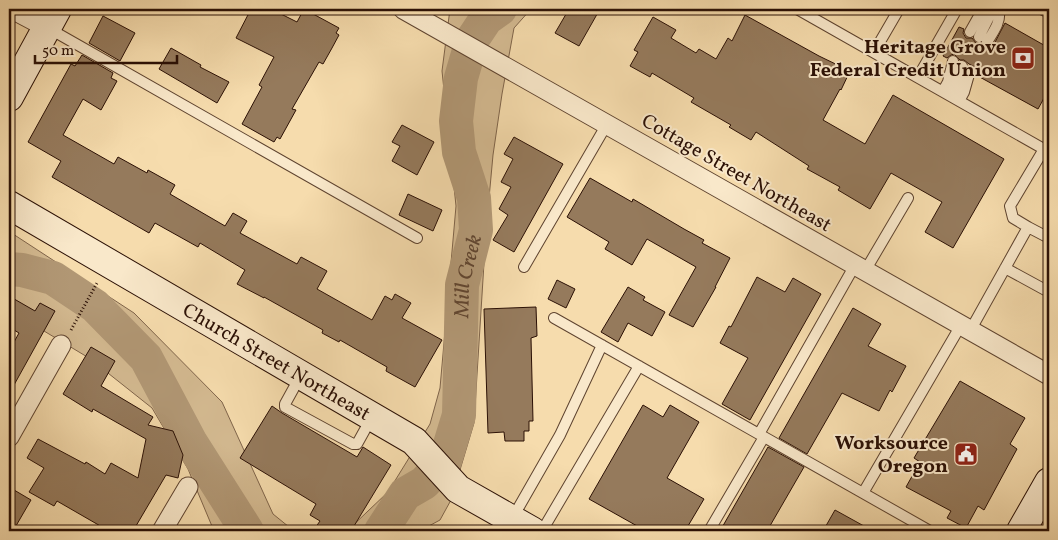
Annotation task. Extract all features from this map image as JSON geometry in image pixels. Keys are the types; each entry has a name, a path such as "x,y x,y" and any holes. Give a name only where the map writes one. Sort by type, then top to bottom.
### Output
{"street":[{"path":"9,97 52,18 12,9"},
{"name":"Cottage Street Northeast","path":"403,9 1049,375"},
{"name":"Church Street Northeast","path":"9,205 414,441 458,490 522,526"},
{"path":"9,437 65,340"},
{"path":"1022,531 1049,482"},
{"path":"162,531 188,487"}],"lane":[{"path":"798,9 1046,150 1010,206 1013,218 1049,238"},
{"path":"874,52 899,9"},
{"path":"918,78 957,9"},
{"path":"978,37 983,9"},
{"path":"978,37 993,9"},
{"path":"978,37 998,24 999,9"},
{"path":"1041,9 1049,14"},
{"path":"52,18 417,238"},
{"path":"962,66 964,92 951,96 948,82 962,66"},
{"path":"524,268 607,124"},
{"path":"709,531 860,268 908,198"},
{"path":"863,493 1005,268 1028,227"},
{"path":"1005,268 1049,292"},
{"path":"554,318 930,531"},
{"path":"522,526 560,435 602,345"},
{"path":"542,531 639,366"},
{"path":"301,375 285,404 286,407 353,444 357,444 372,416"}],"path":[{"path":"65,340 101,276"}],"shaded area":[{"path":"450,9 531,9 514,28 493,155 486,231 474,423 451,500 440,520 427,527 408,531 347,531 388,492 430,424 440,388 456,206 442,71"},
{"path":"13,234 134,313 222,402 273,514 294,531 214,531 188,469 152,408 89,358 9,310 9,235"}],"building":[{"path":"251,9 271,9 297,22 304,9 339,28 336,33 339,35 323,64 319,62 292,109 296,110 280,139 277,137 274,142 242,124 262,87 259,85 274,57 236,38"},
{"path":"569,9 600,9 579,46 555,33"},
{"path":"745,15 850,71 823,120 865,144 893,95 1004,159 953,248 925,232 942,202 891,173 870,209 838,190 840,187 807,169 809,166 756,132 751,140 729,127 731,125 691,102 694,98 652,73 650,77 630,66 638,52 634,50 653,17 676,30 671,38 696,53 699,49 716,59 728,38 732,41"},
{"path":"103,16 135,33 120,61 89,43"},
{"path":"1005,23 1049,48 1049,89 1038,109 976,75 975,67 964,60 960,60 954,54 947,58 943,56 959,27 964,29 963,33 966,38 972,38 976,43 987,49 993,46"},
{"path":"171,48 201,65 200,67 229,82 217,103 159,69"},
{"path":"82,55 113,73 111,78 117,81 101,110 83,99 63,135 114,164 118,157 147,173 148,170 175,185 170,194 225,226 233,213 247,221 240,233 297,264 301,257 327,271 317,289 372,320 385,296 392,300 395,294 411,303 402,318 442,340 415,387 386,371 387,367 340,340 339,342 322,333 323,330 237,284 245,270 200,243 198,247 155,223 149,233 52,177 61,161 28,142 71,64 75,66"},
{"path":"402,125 434,142 417,175 392,161 400,146 392,142"},
{"path":"514,137 563,164 514,252 493,240 508,215 499,209 511,187 501,182 513,159 504,154"},
{"path":"590,178 632,202 633,199 704,240 702,243 730,258 693,327 669,315 696,267 647,239 632,265 605,249 609,242 567,217"},
{"path":"408,194 442,210 433,231 399,215"},
{"path":"757,277 785,292 793,278 821,294 750,420 722,404 748,358 720,343 729,326 731,327"},
{"path":"557,280 575,289 566,308 548,299"},
{"path":"628,287 645,297 643,300 665,312 652,336 628,323 618,342 601,332"},
{"path":"9,296 35,311 40,303 55,311 9,394 9,351 19,333 9,327"},
{"path":"536,307 537,336 531,338 533,421 529,421 529,431 524,431 524,441 505,441 504,432 488,433 484,309"},
{"path":"853,308 881,324 868,346 906,366 879,411 842,393 807,454 779,438"},
{"path":"91,347 115,361 101,386 153,417 148,425 173,431 183,455 178,478 166,475 133,531 109,531 57,501 54,506 29,492 44,468 27,458 38,439 85,464 86,462 105,474 111,463 138,478 146,439 93,409 92,412 63,394"},
{"name":"Worksource Oregon","path":"960,381 1025,418 1010,444 1017,449 984,510 978,506 966,528 947,518 951,511 906,487 920,462 914,458"},
{"path":"643,405 663,417 670,405 699,422 667,478 704,499 685,531 646,531 589,499"},
{"path":"272,406 357,457 363,447 391,465 351,531 313,531 320,521 310,515 316,504 240,458"},
{"path":"768,447 804,467 767,531 720,531"},
{"path":"9,487 31,500 13,531 9,531"},
{"path":"835,510 873,531 823,531"}],"waterway":[{"name":"Mill Creek","path":"381,531 405,494 424,483 445,461 459,415 462,285 476,230 474,198 459,152 456,121 461,78 472,40 486,19 500,9"},
{"name":"Mill Creek","path":"9,269 22,270 53,278 95,306 146,358 190,441 247,531"}],"place":[{"name":"Heritage Grove Federal Credit Union","path":"1023,58"},
{"name":"Worksource Oregon","path":"966,454"}]}
